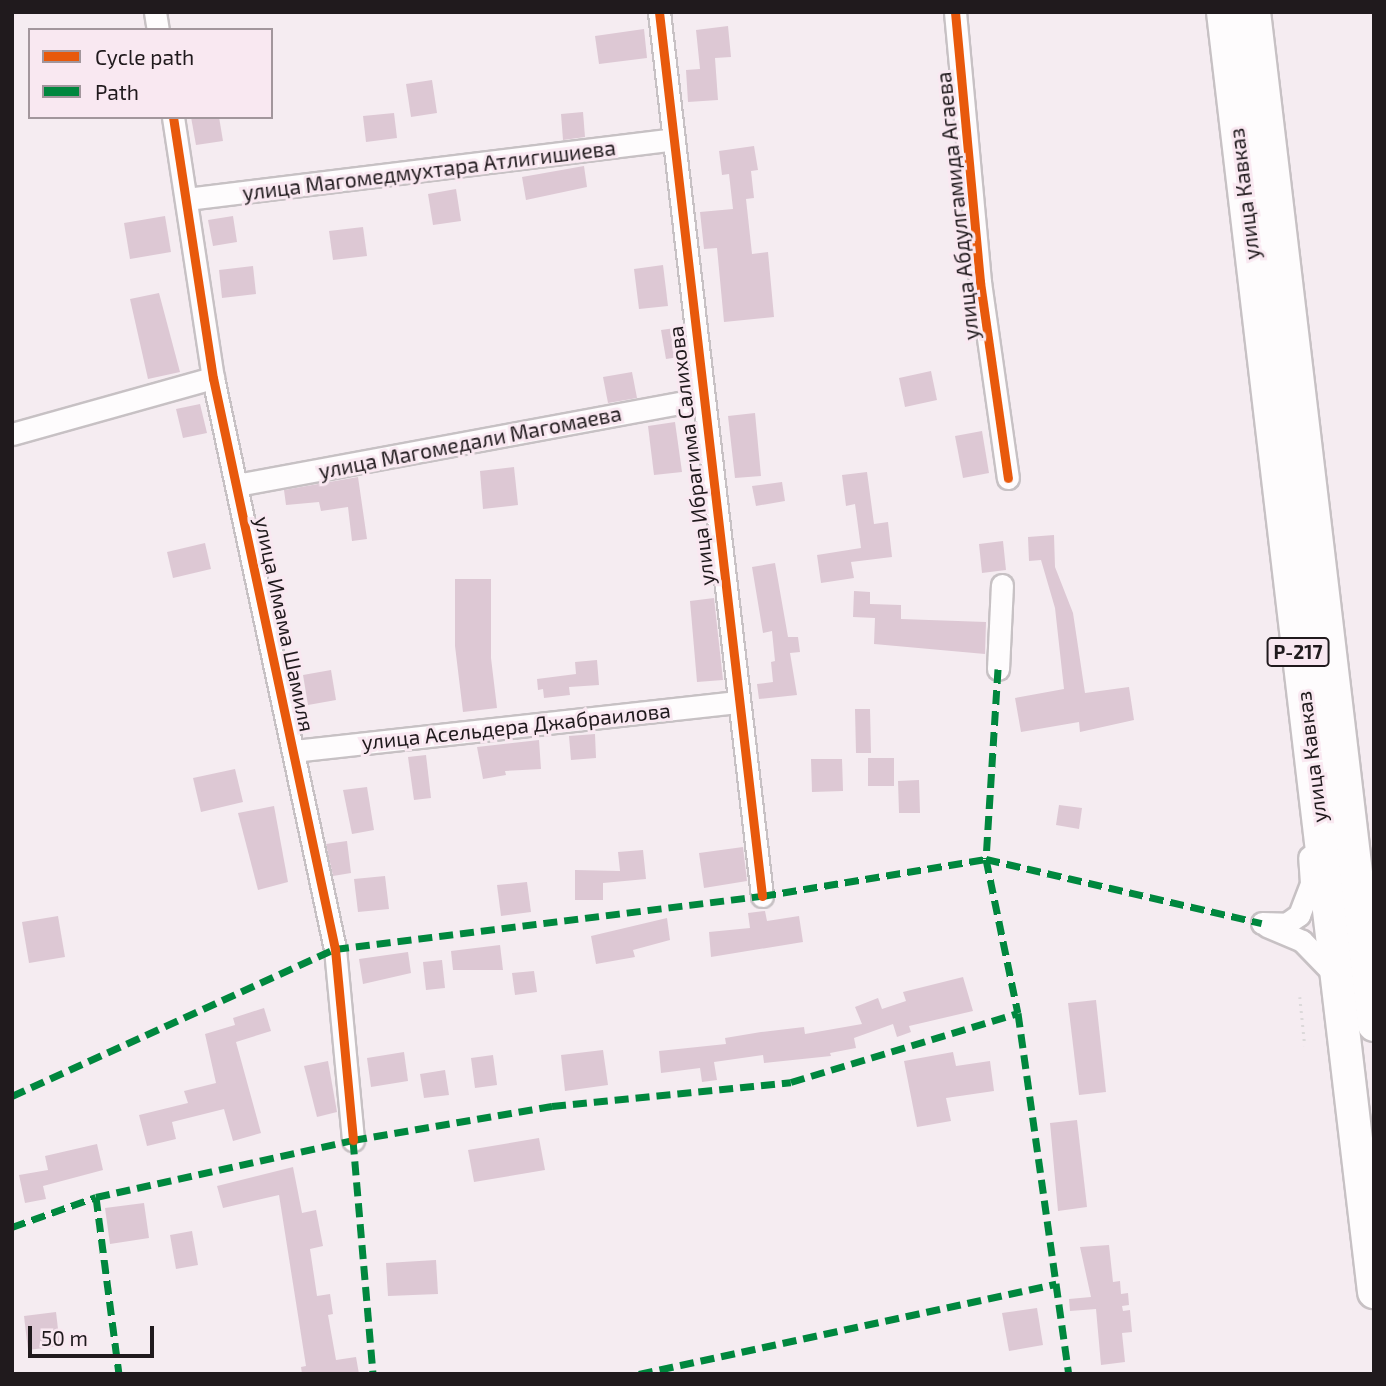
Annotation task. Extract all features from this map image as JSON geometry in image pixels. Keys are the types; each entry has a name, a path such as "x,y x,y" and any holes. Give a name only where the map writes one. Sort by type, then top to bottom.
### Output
{"highway":[{"name":"улица Кавказ","path":"1223,12 1374,1292"},
{"name":"улица Кавказ","path":"1254,12 1374,1025"}],"street":[{"name":"улица Ибрагима Салихова","path":"659,12 671,140 762,896"},
{"name":"улица Абдулгамида Агаева","path":"955,12 981,282 1008,478"},
{"name":"улица Имама Шамиля","path":"173,119 213,378 335,949 352,1139"},
{"name":"улица Магомедмухтара Атлигишиева","path":"187,199 671,140"},
{"path":"12,434 213,378"},
{"name":"улица Магомедали Магомаева","path":"237,485 702,399"},
{"path":"998,668 1002,585"},
{"name":"улица Асельдера Джабраилова","path":"294,751 738,702"},
{"path":"1314,780 1305,819 1311,883 1307,901 1299,915 1286,924 1262,923 1302,941 1336,976"}],"path":[{"path":"1300,997 1305,1046"}],"building":[{"path":"728,26 731,57 715,58 718,100 688,102 686,70 700,69 696,30"},
{"path":"644,29 647,58 599,64 595,36"},
{"path":"432,80 437,113 411,117 406,84"},
{"path":"583,112 585,137 563,140 561,114"},
{"path":"394,113 397,138 366,142 363,116"},
{"path":"191,119 219,119 223,141 196,145"},
{"path":"754,146 758,170 751,171 754,198 746,199 752,254 768,252 774,317 724,322 717,248 704,249 700,212 733,209 729,174 722,175 719,151"},
{"path":"584,166 587,187 526,200 522,177"},
{"path":"456,189 461,221 433,225 428,194"},
{"path":"165,216 171,252 130,259 124,223"},
{"path":"233,216 237,242 213,246 208,220"},
{"path":"363,227 367,256 333,260 329,231"},
{"path":"663,265 668,306 639,309 634,269"},
{"path":"253,266 256,294 222,298 219,270"},
{"path":"159,293 180,372 148,379 130,299"},
{"path":"682,327 686,356 666,359 661,330"},
{"path":"931,371 937,400 905,407 899,378"},
{"path":"632,372 637,398 608,403 603,377"},
{"path":"200,404 207,433 183,438 176,409"},
{"path":"755,413 761,476 735,478 728,416"},
{"path":"675,422 682,472 654,475 648,426"},
{"path":"982,431 989,473 963,478 955,436"},
{"path":"514,467 518,505 483,509 480,471"},
{"path":"867,472 874,524 888,522 892,557 851,562 854,578 821,583 817,555 861,548 855,504 846,506 842,475"},
{"path":"358,477 367,539 352,541 348,507 321,511 319,502 286,505 284,490"},
{"path":"782,482 785,501 756,506 752,486"},
{"path":"1054,535 1055,567 1073,613 1085,693 1129,687 1134,720 1080,732 1079,722 1021,732 1015,698 1064,689 1055,608 1041,560 1029,561 1028,537"},
{"path":"1003,541 1006,570 982,573 979,544"},
{"path":"205,543 211,569 173,578 167,552"},
{"path":"775,563 788,637 798,637 800,652 790,653 797,695 759,699 757,684 773,682 771,662 775,661 772,631 763,633 752,567"},
{"path":"455,579 491,579 491,658 497,708 463,712 455,646"},
{"path":"854,591 870,592 870,604 901,605 901,619 986,622 985,654 874,644 875,618 853,617"},
{"path":"714,598 723,680 697,682 690,601"},
{"path":"597,660 599,685 569,687 570,695 544,698 543,689 538,690 537,679 576,674 575,662"},
{"path":"331,670 336,700 308,705 303,675"},
{"path":"855,709 870,709 871,753 856,753"},
{"path":"595,734 596,758 571,760 569,736"},
{"path":"539,740 541,769 505,771 506,775 483,779 477,747"},
{"path":"426,755 431,798 414,800 408,757"},
{"path":"868,758 894,758 894,786 868,786"},
{"path":"811,759 842,759 843,791 812,792"},
{"path":"235,769 243,802 201,812 193,778"},
{"path":"919,780 920,813 899,813 898,781"},
{"path":"367,787 374,830 352,834 343,790"},
{"path":"1059,805 1082,808 1079,829 1056,825"},
{"path":"274,806 288,882 258,890 238,813"},
{"path":"347,841 351,873 333,876 326,844"},
{"path":"743,847 747,881 704,888 699,853"},
{"path":"643,850 646,879 603,883 603,900 575,900 575,870 620,871 618,852"},
{"path":"385,876 389,909 358,912 354,879"},
{"path":"527,882 531,912 501,916 497,885"},
{"path":"765,911 767,921 799,916 803,942 711,957 709,932 750,928 748,913"},
{"path":"58,916 65,957 29,963 22,922"},
{"path":"667,918 670,940 633,950 635,957 596,964 591,936"},
{"path":"500,945 503,970 453,970 451,951"},
{"path":"408,952 411,973 363,984 359,959"},
{"path":"442,960 445,988 426,990 423,962"},
{"path":"534,971 537,992 515,995 512,973"},
{"path":"963,977 973,1011 909,1026 911,1032 897,1037 893,1024 854,1038 856,1048 830,1053 831,1056 764,1063 763,1055 714,1062 717,1080 702,1082 700,1068 661,1073 659,1051 726,1044 725,1038 761,1032 804,1027 805,1034 862,1024 855,1007 878,998 882,1009 906,1001 903,992"},
{"path":"1096,1000 1106,1092 1079,1095 1068,1003"},
{"path":"264,1008 271,1031 236,1042 261,1133 233,1141 224,1109 172,1122 176,1139 147,1146 139,1115 188,1103 184,1091 216,1083 205,1034 235,1025 233,1018"},
{"path":"603,1050 608,1085 565,1091 561,1055"},
{"path":"404,1052 408,1081 371,1087 367,1058"},
{"path":"953,1052 956,1066 990,1061 994,1091 946,1098 951,1121 917,1127 904,1061"},
{"path":"493,1055 497,1085 475,1088 471,1058"},
{"path":"328,1061 337,1112 317,1117 304,1066"},
{"path":"445,1070 449,1095 424,1098 420,1074"},
{"path":"1077,1120 1087,1207 1058,1211 1050,1123"},
{"path":"539,1138 545,1170 474,1182 468,1150"},
{"path":"97,1144 103,1170 43,1186 46,1199 25,1203 19,1175 48,1170 45,1156"},
{"path":"293,1167 302,1213 316,1210 323,1246 310,1249 317,1296 330,1294 333,1314 328,1315 336,1360 356,1357 359,1374 302,1374 301,1367 306,1366 279,1195 223,1208 217,1186"},
{"path":"144,1203 149,1238 110,1244 105,1208"},
{"path":"192,1231 198,1265 176,1269 170,1235"},
{"path":"1109,1245 1113,1282 1120,1281 1121,1294 1128,1293 1129,1305 1122,1306 1123,1311 1130,1310 1132,1332 1122,1333 1125,1362 1101,1365 1096,1309 1070,1311 1069,1299 1091,1297 1080,1247"},
{"path":"436,1260 438,1294 388,1296 386,1263"},
{"path":"1037,1308 1043,1345 1009,1351 1002,1313"},
{"path":"56,1312 60,1346 28,1350 24,1316"}],"marked path":[{"path":"998,669 986,859 1018,1013 1069,1374"},
{"path":"12,1096 335,949 762,896 986,859 1262,923"},
{"path":"12,1227 96,1197 353,1140 552,1106 791,1082 1018,1013"},
{"path":"353,1140 373,1374"},
{"path":"96,1197 119,1374"},
{"path":"639,1374 1056,1284"}],"cycle path":[{"path":"659,12 762,896"},
{"path":"955,12 980,282 1008,478"},
{"path":"173,119 213,378 335,949 353,1140"}]}
